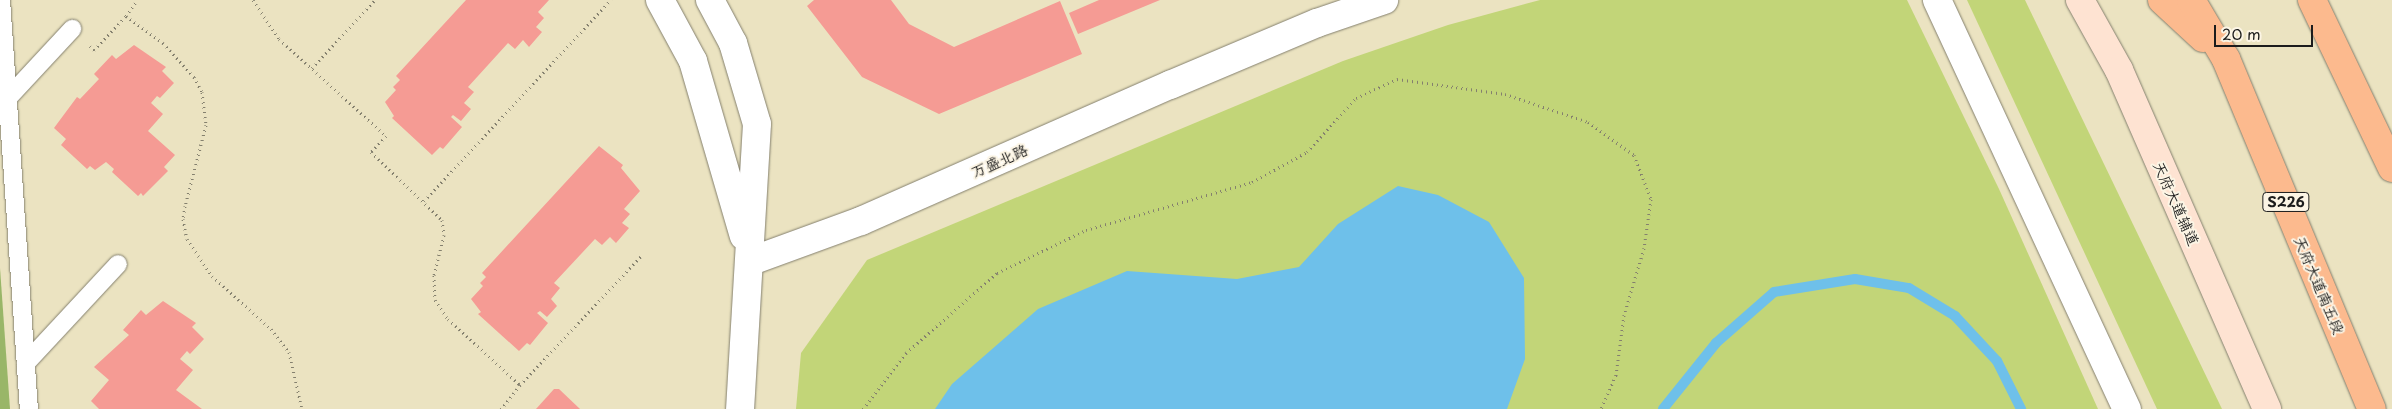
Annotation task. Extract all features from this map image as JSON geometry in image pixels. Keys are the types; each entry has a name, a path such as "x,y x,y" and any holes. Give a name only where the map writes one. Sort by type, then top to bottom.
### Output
{"main road":[{"path":"2162,0 2226,59"},
{"name":"天府大道南五段","path":"2191,0 2226,59 2372,409"},
{"path":"2312,0 2392,168"}],"street":[{"path":"660,0 693,61 717,136 751,261"},
{"path":"710,0 733,43 757,124 751,261 740,409"},
{"name":"万盛北路","path":"751,261 860,222 1179,81 1317,23 1384,0"},
{"path":"1937,0 2127,409"},
{"name":"天府大道辅道","path":"2080,0 2119,70 2267,409"}],"lane":[{"path":"1,0 29,409"},
{"path":"7,99 72,29"},
{"path":"26,363 118,264"}],"path":[{"path":"72,29 94,50 126,16 136,0"},
{"path":"253,0 268,26 386,136 371,152 442,220 444,229 433,289 440,310 520,385"},
{"path":"312,68 375,0"},
{"path":"424,201 611,0"},
{"path":"126,16 180,60 202,92 206,125 185,206 183,219 187,238 212,276 270,329 289,352 302,409"},
{"path":"863,409 906,353 997,273 1086,230 1252,182 1307,152 1356,98 1397,79 1505,94 1588,122 1634,155 1651,199 1644,248 1624,315 1616,375 1601,409"},
{"path":"501,409 520,385 642,256"}],"green space":[{"path":"1540,0 1907,0 1999,189 2098,409 796,409 801,353 867,260 1343,61 1448,25"},
{"path":"1967,0 2025,0 2222,409 2157,409"},
{"path":"0,268 10,409 0,409"}],"water":[{"path":"1398,186 1438,195 1489,222 1524,278 1525,359 1507,409 935,409 952,384 1038,309 1127,271 1237,279 1299,267 1338,224"}],"building":[{"path":"466,0 549,0 538,12 544,18 536,27 542,32 529,47 523,40 515,49 508,43 468,87 474,92 464,103 471,109 461,121 453,115 451,117 462,127 443,149 440,147 432,155 392,118 394,116 385,102 396,90 393,87 400,80 396,76"},
{"path":"814,0 891,0 909,24 954,47 1060,1 1082,54 939,114 862,77 807,6"},
{"path":"1099,0 1160,0 1078,34 1069,13"},
{"path":"134,45 166,67 162,71 174,83 160,98 157,96 151,103 163,114 148,131 175,155 164,167 168,171 143,196 141,193 138,196 112,172 114,169 106,162 95,170 90,166 87,169 61,145 66,139 54,128 77,97 80,99 99,79 94,74 112,55 116,59"},
{"path":"599,146 623,165 621,168 640,191 624,209 630,214 622,223 629,228 616,243 610,237 602,245 595,239 554,283 560,288 551,299 557,306 547,317 540,311 537,313 548,323 530,345 527,343 519,351 478,314 481,312 471,299 483,286 480,283 486,277 482,273"},
{"path":"163,301 196,323 192,327 204,339 190,354 187,351 180,359 193,370 176,390 202,409 99,409 91,401 109,380 94,367 129,335 123,330 141,310 146,315"},
{"path":"554,389 559,389 580,409 536,409"}],"waterway":[{"path":"1663,409 1716,343 1774,292 1855,279 1909,288 1955,316 1997,361 2021,409"}]}
